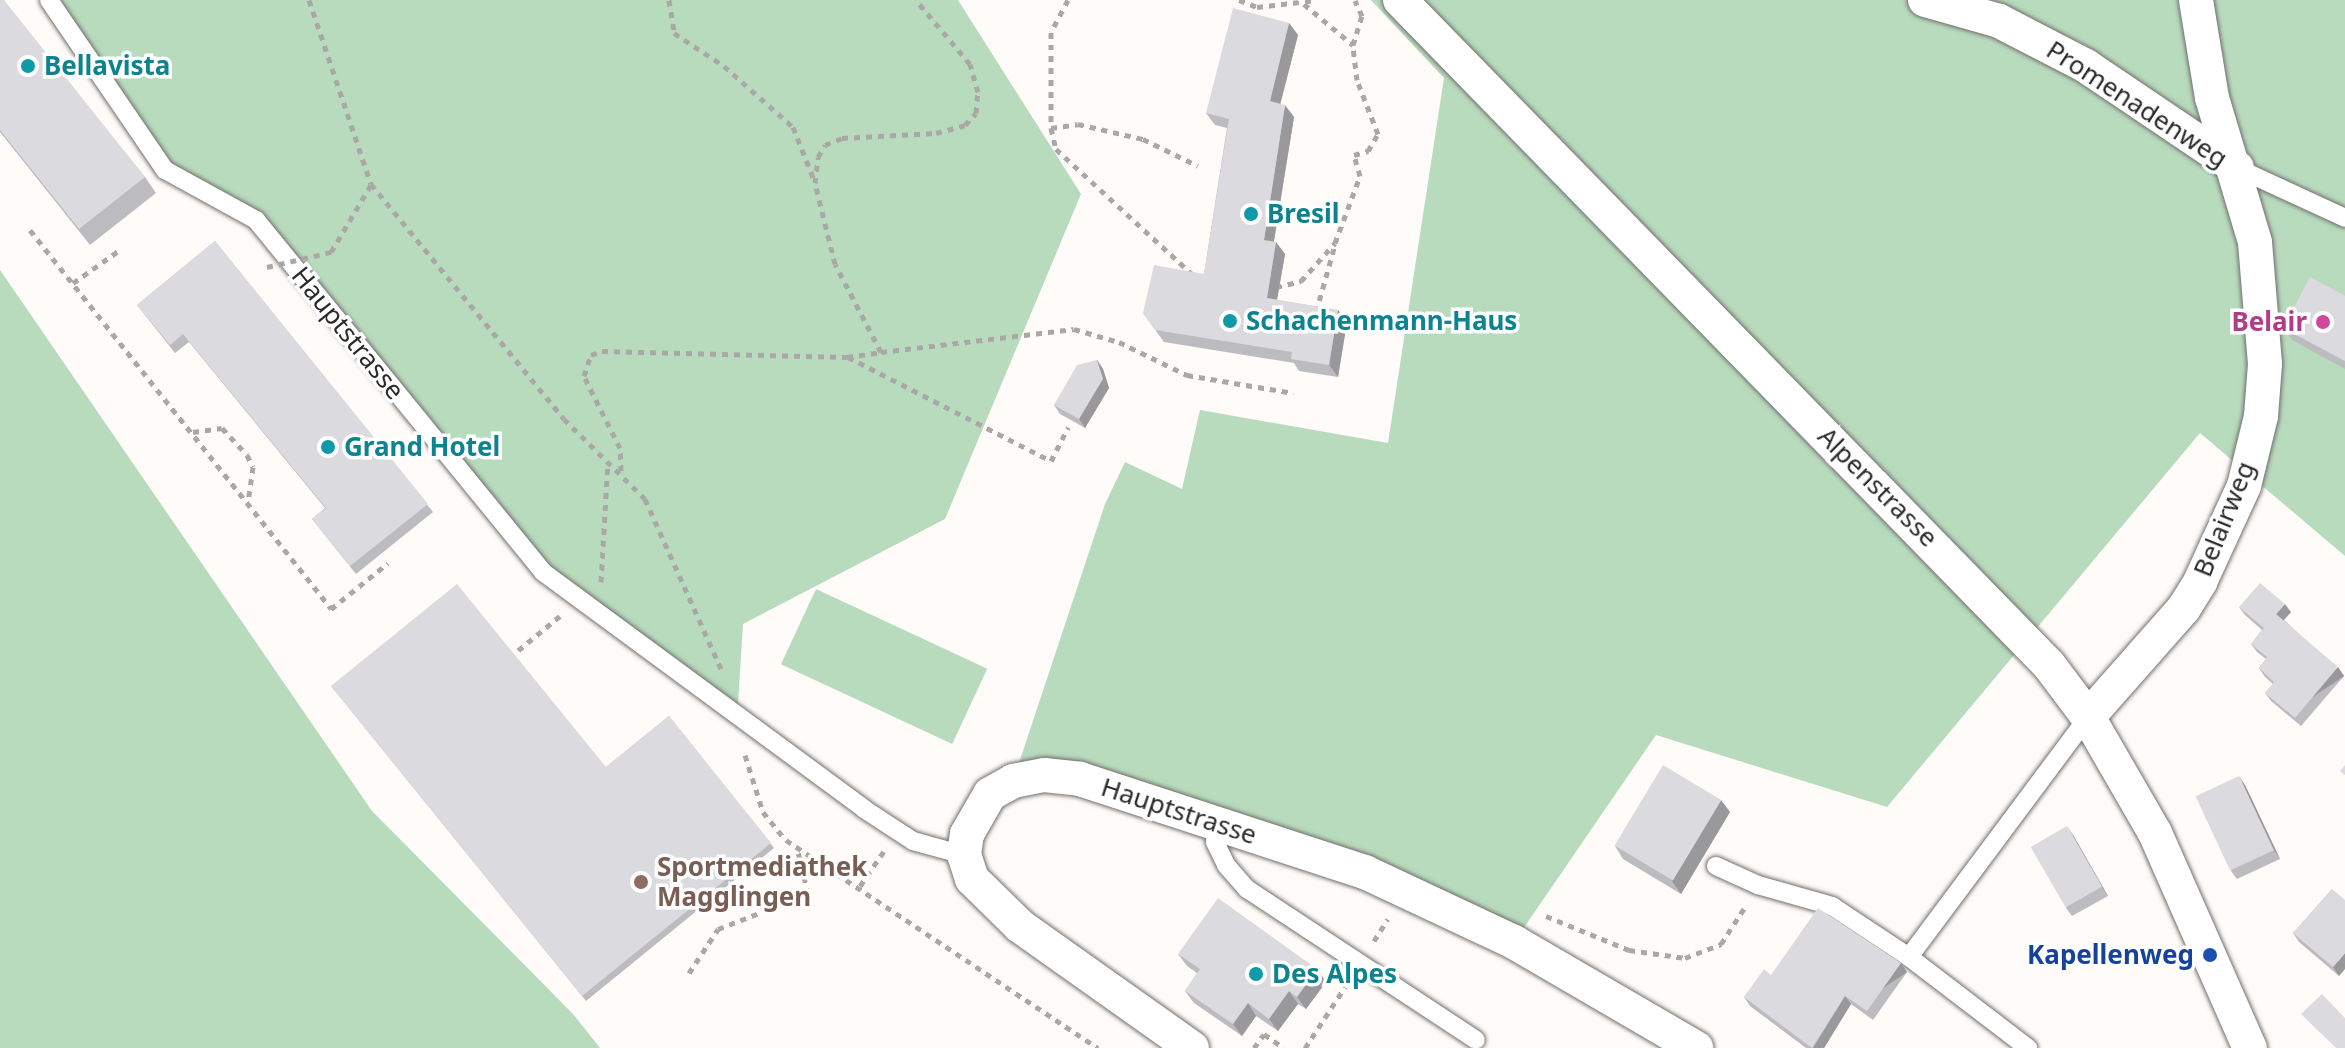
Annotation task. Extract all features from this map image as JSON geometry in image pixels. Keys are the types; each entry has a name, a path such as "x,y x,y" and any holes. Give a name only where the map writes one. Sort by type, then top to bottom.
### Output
{"street":[{"name":"Alpenstrasse","path":"1400,0 1985,595 2088,717 2155,833 2250,1048"},
{"name":"Promenadenweg","path":"1925,0 1999,21 2086,66 2237,168"},
{"name":"Belairweg","path":"2088,717 2184,608 2244,486 2261,416 2265,364 2255,242 2237,168 2212,98 2196,0"},
{"path":"2173,125 2212,98"},
{"name":"Hauptstrasse","path":"964,855 974,814 990,794 1013,781 1044,775 1080,779 1365,872 1458,913 1696,1048"},
{"path":"964,855 972,879 1020,926 1192,1048"}],"lane":[{"name":"Hauptstrasse","path":"49,0 165,170 256,220 543,572 578,602 737,720 913,841 964,855"},
{"name":"Promenadenweg","path":"2237,168 2345,218"},
{"path":"1909,957 2088,717"},
{"path":"1218,823 1215,842 1226,865 1247,889 1476,1040"},
{"path":"1716,866 1758,885 1832,906 1909,957 2028,1048"}],"path":[{"path":"309,0 371,184 564,419 645,499 722,670 737,720"},
{"path":"669,0 674,33 724,66 793,127 815,183 835,264 881,352"},
{"path":"815,183 818,157 825,145 842,138 936,133 965,125 976,113 978,92 970,64 916,0"},
{"path":"1068,0 1051,32 1051,128 1056,149 1194,276 1209,278"},
{"path":"1239,0 1257,7 1304,4 1317,0"},
{"path":"1315,313 1335,243 1360,176 1354,155 1368,151 1378,134 1357,80 1353,45 1362,16 1355,0"},
{"path":"1304,4 1353,45"},
{"path":"1051,128 1078,124 1143,139 1198,166"},
{"path":"267,267 331,252 371,184"},
{"path":"30,230 331,609 388,563"},
{"path":"1270,286 1285,288 1301,281 1335,243"},
{"path":"73,283 121,249"},
{"path":"621,472 620,448 584,376 591,355 602,351 847,357 1074,329 1119,342 1187,375 1293,393"},
{"path":"847,357 1051,461 1068,427"},
{"path":"192,432 222,428 235,440 253,467 248,504"},
{"path":"597,587 602,580 608,462"},
{"path":"500,665 578,602"},
{"path":"743,746 763,812 797,846 1098,1048"},
{"path":"689,973 718,929 808,894 797,846"},
{"path":"860,886 885,850"},
{"path":"1530,910 1629,950 1685,958 1721,944 1758,885"},
{"path":"1379,935 1382,928"},
{"path":"1305,1048 1348,983"},
{"path":"1254,1048 1264,1034 1284,1048"}],"green space":[{"path":"49,0 958,0 1081,194 945,519 743,624 737,720 578,602 256,220 165,170"},
{"path":"1371,0 2345,0 2345,556 2200,433 1887,807 1656,735 1514,942 1218,823 1013,781 1105,504 1125,462 1182,489 1200,410 1388,443 1444,78"},
{"path":"0,270 372,811 573,1014 600,1048 0,1048"},
{"path":"816,589 987,669 952,744 781,664"}],"building":[{"name":"Bellavista","path":"0,0 4,0 145,177 79,229 0,130"},
{"path":"1233,8 1289,23 1270,101 1285,105 1264,240 1276,242 1267,298 1338,310 1329,365 1291,359 1292,352 1155,330 1143,313 1154,265 1204,274 1229,119 1206,113"},
{"name":"Grand Hotel","path":"215,241 428,504 350,566 312,519 326,508 183,334 170,345 137,305"},
{"name":"Belair","path":"2310,277 2345,296 2345,361 2283,328"},
{"path":"1097,360 1103,379 1079,419 1054,405 1077,365"},
{"path":"2260,583 2285,604 2276,614 2338,667 2295,718 2265,693 2274,682 2259,668 2267,657 2251,644 2269,622 2264,628 2239,607"},
{"path":"457,584 606,767 669,716 771,843 582,996 331,686"},
{"path":"1663,765 1721,800 1673,881 1615,846"},
{"path":"2239,776 2274,850 2230,871 2195,796"},
{"path":"2067,826 2102,887 2066,908 2031,847"},
{"path":"2332,889 2345,900 2345,953 2333,967 2293,933"},
{"name":"Des Alpes","path":"1218,898 1317,969 1297,997 1289,991 1269,1019 1248,1003 1233,1024 1185,991 1200,969 1178,954"},
{"path":"1818,908 1901,963 1867,1011 1845,996 1812,1048 1744,997 1764,969 1771,975"},
{"path":"2322,994 2345,1018 2345,1048 2336,1048 2301,1014"}],"place":[{"name":"Bellavista","path":"28,66"},
{"name":"Bresil","path":"1251,214"},
{"name":"Schachenmann-Haus","path":"1230,321"},
{"name":"Belair","path":"2323,322"},
{"name":"Grand Hotel","path":"328,447"},
{"name":"Sportmediathek Magglingen","path":"641,882"},
{"name":"Kapellenweg","path":"2210,955"},
{"name":"Des Alpes","path":"1256,974"}]}
